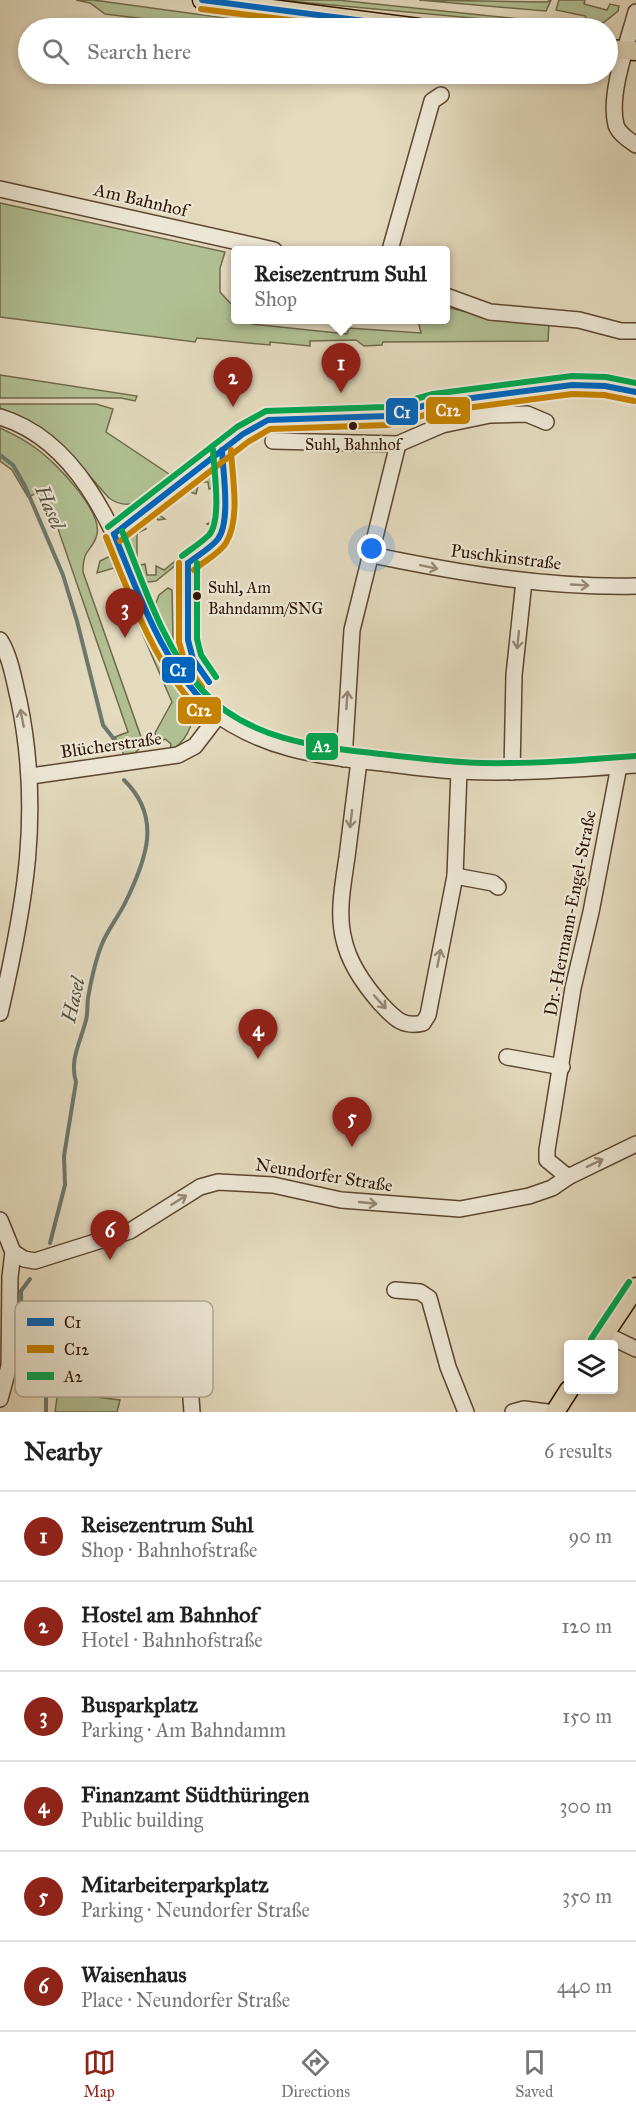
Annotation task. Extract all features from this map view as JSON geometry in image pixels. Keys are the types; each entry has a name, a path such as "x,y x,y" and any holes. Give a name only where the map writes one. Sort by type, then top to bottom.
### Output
{"main road":[{"path":"202,0 342,18"},
{"path":"602,1339 636,1287"},
{"path":"555,1412 566,1394"}],"street":[{"path":"618,79 623,50 636,12"},
{"path":"617,84 616,121 622,134 636,145"},
{"path":"391,246 432,101 441,95"},
{"name":"Am Bahnhof","path":"0,189 256,246"},
{"path":"450,297 490,312 579,320 621,331 636,331"},
{"path":"114,534 243,434 264,421 387,416 434,404 572,385 605,386 636,392"},
{"path":"273,441 398,444 442,425 490,416 527,414 546,422"},
{"path":"0,417 28,430 64,459 96,502 114,534 173,665 194,696 238,729 272,745 307,754 459,771 512,772 636,765"},
{"path":"398,444 352,630 351,760 342,897 344,940 363,981 395,1018 404,1025 412,1026 423,1023 428,1015 455,876 459,771"},
{"name":"Puschkinstraße","path":"372,555 451,572 524,581 636,586"},
{"path":"512,772 514,675 524,581"},
{"path":"0,640 12,670 38,775 27,878 17,941 0,1013"},
{"name":"Blücherstraße","path":"38,775 178,755 195,746 218,716"},
{"name":"Dr.-Hermann-Engel-Straße","path":"568,1177 547,1160 573,988 591,912 619,766"},
{"path":"455,876 493,883 498,887"},
{"path":"507,1057 562,1067"},
{"name":"Neundorfer Straße","path":"13,1252 24,1259 35,1262 130,1231 200,1187 218,1182 273,1185 341,1200 460,1209 529,1196 552,1188 568,1177 636,1144"},
{"path":"0,1399 9,1366 9,1277 13,1252 1,1228"},
{"path":"395,1290 420,1292 429,1298 448,1367 466,1412"},
{"path":"602,1339 636,1349"},
{"path":"191,1397 192,1412"},
{"path":"513,1412 524,1409 547,1412"}],"green space":[{"path":"76,0 93,0 225,18 137,18 105,14 90,3"},
{"path":"278,0 337,0 511,18 472,18"},
{"path":"419,0 547,2 551,0 546,11"},
{"path":"559,0 585,0 584,4 607,10 610,4 619,6 618,11 609,18 586,18 556,10"},
{"path":"0,203 225,252 220,268 220,292 231,304 231,324 252,324 347,334 349,328 421,333 419,324 450,324 450,308 487,317 549,323 548,341 383,342 382,345 364,346 356,340 310,341 310,346 270,342 270,345 197,338 195,342 0,317"},
{"path":"0,375 137,396 135,401 121,398 0,398"},
{"path":"0,404 96,404 113,409 106,432 172,476 143,500 127,504 118,503 109,498 73,457 47,434 17,415 0,408"},
{"path":"0,428 45,455 76,487 97,524 97,534 84,558 83,572 141,737 141,747 134,754 124,755 115,737 128,732 55,520 37,493 28,497 12,470 0,461"},
{"path":"203,474 211,475 219,484 220,510 218,523 213,535 156,581 148,582 141,579 129,542 135,529 142,523 146,529 137,533 137,566 145,564 147,575 156,575 156,566 164,570 215,529 207,524 217,520 217,486 209,489 208,482 199,482 196,494 188,491 158,514 165,519 158,520 154,514"},
{"path":"108,557 118,560 164,664 191,705 190,728 184,739 170,751 171,744 165,739 158,744 155,733 172,702 114,568 97,573 100,561"},
{"path":"168,588 172,590 173,639 198,681 194,684 166,639 154,608 159,595"},
{"path":"57,1397 97,1397 120,1400 117,1412 55,1412"}],"waterway":[{"name":"Hasel","path":"0,455 13,465 25,486 63,575 103,725 120,747"},
{"name":"Hasel","path":"50,1243 65,1185 64,1156 76,1082 75,1058 87,1017 88,998 94,971 104,938 134,885 145,854 147,823 143,808 136,794 124,780"},
{"name":"Hasel","path":"21,1301 21,1291 30,1279"},
{"name":"Hasel","path":"46,1397 46,1412"}],"transit line":[{"name":"C1","path":"202,0 342,18"},
{"name":"C12","path":"201,9 273,18"},
{"name":"A2","path":"108,527 237,427 266,411 386,407 433,394 572,376 606,377 636,383"},
{"name":"C1","path":"114,534 243,434 268,420 387,416 434,403 572,385 605,386 636,392"},
{"name":"C12","path":"120,541 248,442 270,429 388,425 436,412 572,394 604,395 634,401"},
{"name":"A2","path":"182,556 206,538 213,528 216,507 213,450"},
{"name":"C1","path":"188,563 208,549 222,531 225,509 222,450"},
{"name":"C12","path":"194,570 216,554 231,533 234,509 231,450"},
{"name":"A2","path":"122,531 155,613 187,672 219,706 261,730 284,738 332,748 456,762 539,762 635,756"},
{"name":"C1","path":"114,534 144,608 168,654 182,676 218,716"},
{"name":"C12","path":"106,537 137,612 161,660 176,682 212,723"},
{"name":"C12","path":"179,563 179,642 185,663 202,687"},
{"name":"C1","path":"188,563 188,640 193,659 209,682"},
{"name":"A2","path":"197,563 197,639 201,655 216,677"},
{"name":"A2","path":"591,1339 629,1282"}],"place":[{"name":"Reisezentrum Suhl","path":"341,393"},
{"name":"Hostel am Bahnhof","path":"233,407"},
{"name":"Suhl, Bahnhof","path":"353,426"},
{"name":"Suhl, Am Bahndamm/SNG","path":"197,596"},
{"name":"Busparkplatz","path":"125,638"},
{"name":"Finanzamt Südthüringen","path":"258,1059"},
{"name":"Mitarbeiterparkplatz","path":"352,1147"},
{"name":"Waisenhaus","path":"110,1260"}]}
